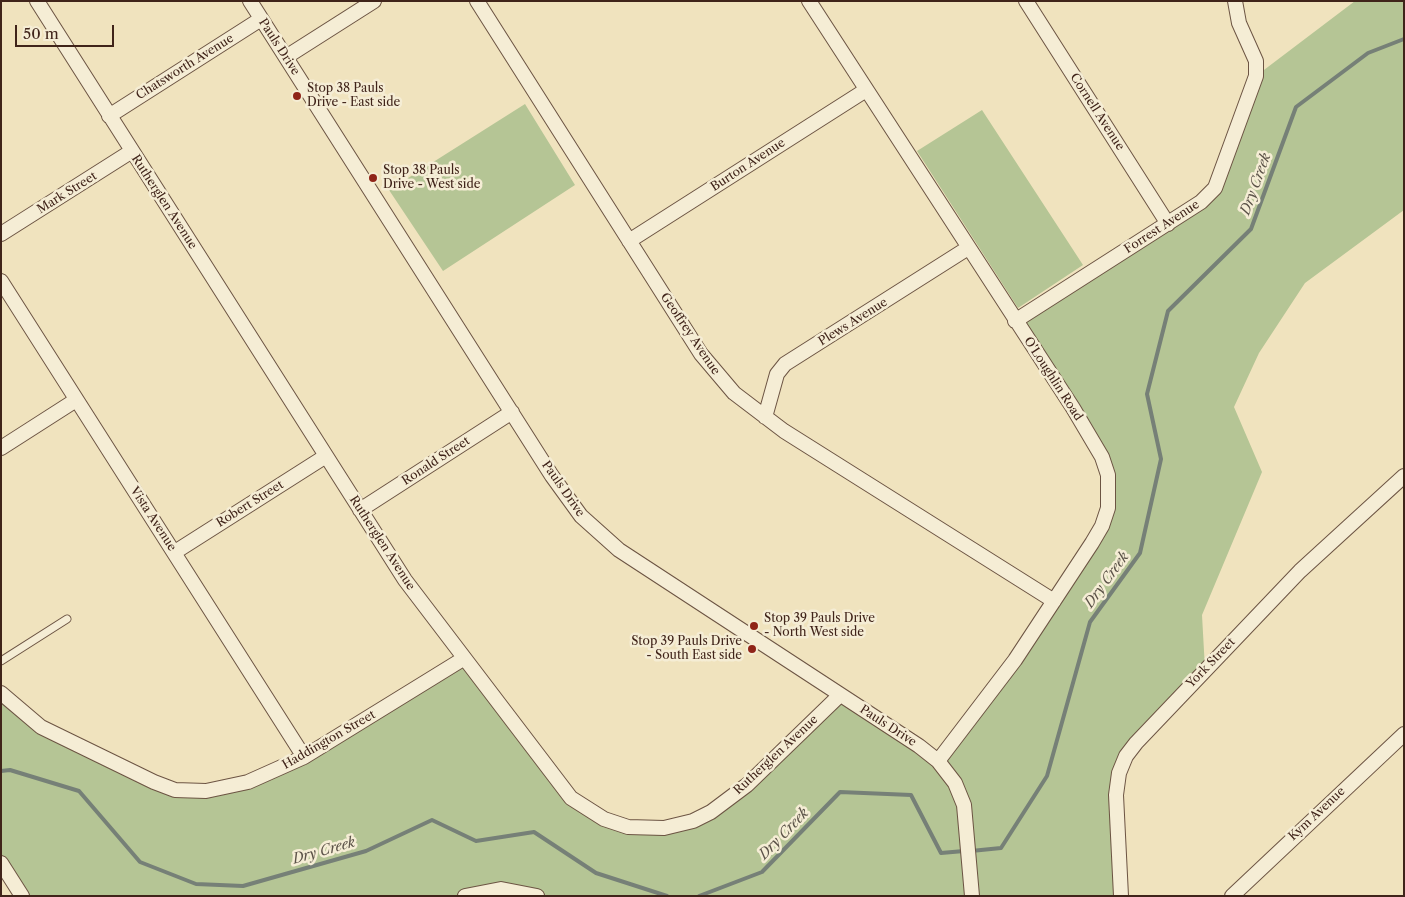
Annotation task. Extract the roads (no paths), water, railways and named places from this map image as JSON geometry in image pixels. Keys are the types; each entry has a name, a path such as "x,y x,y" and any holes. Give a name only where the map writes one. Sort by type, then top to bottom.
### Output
{"street":[{"name":"Rutherglen Avenue","path":"36,1 405,580 571,798 604,819 635,828 673,827 693,821 711,812 760,774 840,695"},
{"name":"Pauls Drive","path":"250,1 566,498 599,534 628,556 919,746 938,761 948,773 960,794 968,830 972,896"},
{"path":"286,57 374,1"},
{"name":"Geoffrey Avenue","path":"477,1 712,369 734,393 765,417 968,549 1054,601"},
{"name":"O'Loughlin Road","path":"810,1 1015,321 1078,415 1102,457 1108,475 1109,498 1102,526 1015,660 938,761"},
{"name":"Cornell Avenue","path":"1026,1 1168,224"},
{"name":"Forrest Avenue","path":"1015,321 1168,224 1207,198 1215,188 1254,83 1256,62 1239,23 1235,1"},
{"name":"Chatsworth Avenue","path":"109,116 261,19"},
{"name":"Burton Avenue","path":"629,241 866,90"},
{"name":"Mark Street","path":"1,234 132,151"},
{"name":"Plews Avenue","path":"765,417 778,374 786,364 968,248"},
{"name":"Vista Avenue","path":"1,281 304,757"},
{"path":"1,448 76,400"},
{"name":"Ronald Street","path":"360,510 512,412"},
{"name":"Robert Street","path":"175,552 326,456"},
{"name":"York Street","path":"1121,896 1116,795 1119,773 1126,756 1142,736 1300,572 1404,476"},
{"name":"Haddington Street","path":"1,693 41,727 154,782 175,790 195,792 230,787 256,779 304,757 463,658"},
{"name":"Kym Avenue","path":"1232,896 1404,734"},
{"path":"1,863 22,896"},
{"path":"465,896 501,889 538,896"}],"lane":[{"path":"1,661 67,619"}],"waterway":[{"name":"Dry Creek","path":"971,851 1001,848 1047,776 1090,622 1140,553 1161,459 1147,394 1168,311 1251,229 1296,107 1368,53 1404,39"},
{"name":"Dry Creek","path":"1,771 10,770 79,791 140,862 196,884 243,886 366,851 432,820 476,841 534,832 596,873 667,896"},
{"name":"Dry Creek","path":"699,896 762,872 840,792 911,795 941,853 964,851"}],"place":[{"name":"Stop 38 Pauls Drive - East side","path":"297,96"},
{"name":"Stop 38 Pauls Drive - West side","path":"373,178"},
{"name":"Stop 39 Pauls Drive - North West side","path":"754,626"},
{"name":"Stop 39 Pauls Drive - South East side","path":"752,649"}]}
